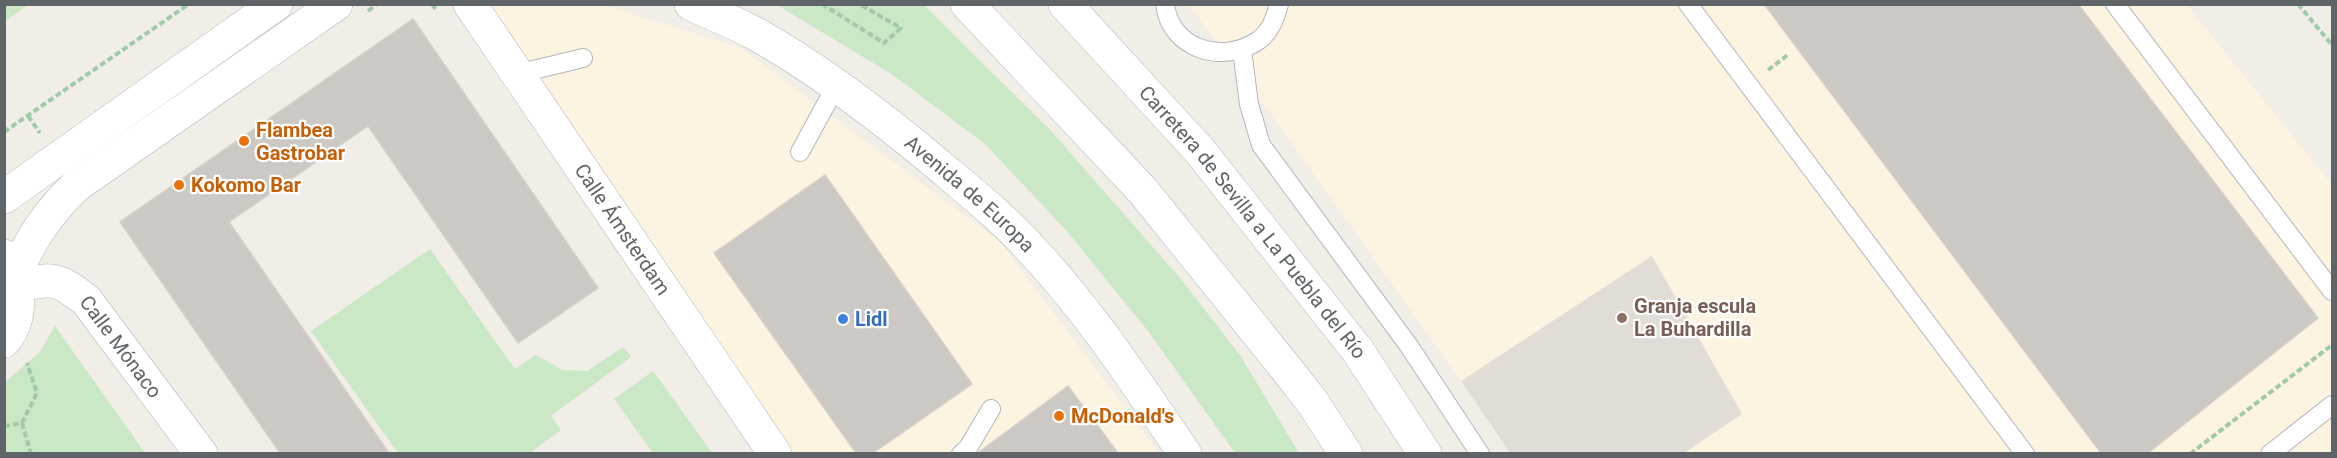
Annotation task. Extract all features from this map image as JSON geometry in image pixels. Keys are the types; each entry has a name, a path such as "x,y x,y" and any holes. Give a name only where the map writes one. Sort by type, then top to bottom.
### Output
{"street":[{"path":"4,196 276,4"},
{"path":"6,339 16,317 12,272 38,228 57,204 77,185 336,4"},
{"name":"Calle Ámsterdam","path":"470,4 775,453"},
{"name":"Avenida de Europa","path":"691,4 753,32 836,86 909,140 994,213 1032,250 1104,338 1185,453"},
{"path":"967,4 1143,191 1313,403 1346,453"},
{"name":"Carretera de Sevilla a La Puebla del Río","path":"1065,4 1200,151 1358,351 1425,453"},
{"name":"Calle Mónaco","path":"12,272 65,284 86,300 201,453"}],"lane":[{"path":"1165,4 1166,12 1182,38 1200,49 1220,54 1242,50 1260,39 1273,24 1279,4"},
{"path":"1688,4 2025,453"},
{"path":"2115,4 2332,291"},
{"path":"1242,50 1249,104 1261,145 1409,346 1480,453"},
{"path":"517,74 583,57"},
{"path":"800,152 836,86"},
{"path":"1285,367 1330,453"},
{"path":"2270,453 2332,405"},
{"path":"961,453 968,448 991,409"}],"path":[{"path":"4,132 189,4"},
{"path":"368,11 377,4"},
{"path":"822,4 884,42 901,28 859,4"},
{"path":"2298,4 2332,45"},
{"path":"6,339 27,363 37,393 22,423 31,453"},
{"path":"2190,453 2332,345"},
{"path":"4,426 22,423"}],"shaded area":[{"path":"458,5 604,5 741,48 999,241 1159,453 763,453"},
{"path":"1189,5 2187,5 2332,185 2332,453 1684,453 1741,414 1652,256 1461,381 1279,125"},
{"name":"Granja escula La Buhardilla","path":"1652,256 1742,414 1684,453 1510,453 1461,381"}],"green space":[{"path":"5,4 28,4 28,5 5,21"},
{"path":"777,5 924,5 1052,132 1180,278 1240,355 1299,453 1235,453 1148,331 1065,229 985,144 893,75"},
{"path":"430,249 515,369 536,355 563,370 587,371 623,347 631,357 551,416 561,430 530,453 398,453 311,331"},
{"path":"55,326 145,453 5,453 5,382 40,352"},
{"path":"653,371 713,453 653,453 614,399"}],"building":[{"path":"1764,4 2078,4 2318,318 2148,453 2101,453"},
{"path":"413,19 598,288 518,343 368,126 229,222 389,453 280,453 120,222"},
{"name":"Lidl","path":"825,175 972,384 873,453 856,453 714,253"},
{"name":"McDonald's","path":"1068,386 1118,453 978,453 979,452"}],"place":[{"name":"Flambea Gastrobar","path":"244,141"},
{"name":"Kokomo Bar","path":"179,185"},
{"name":"Granja escula La Buhardilla","path":"1622,318"},
{"name":"Lidl","path":"843,319"},
{"name":"McDonald's","path":"1059,416"}]}
